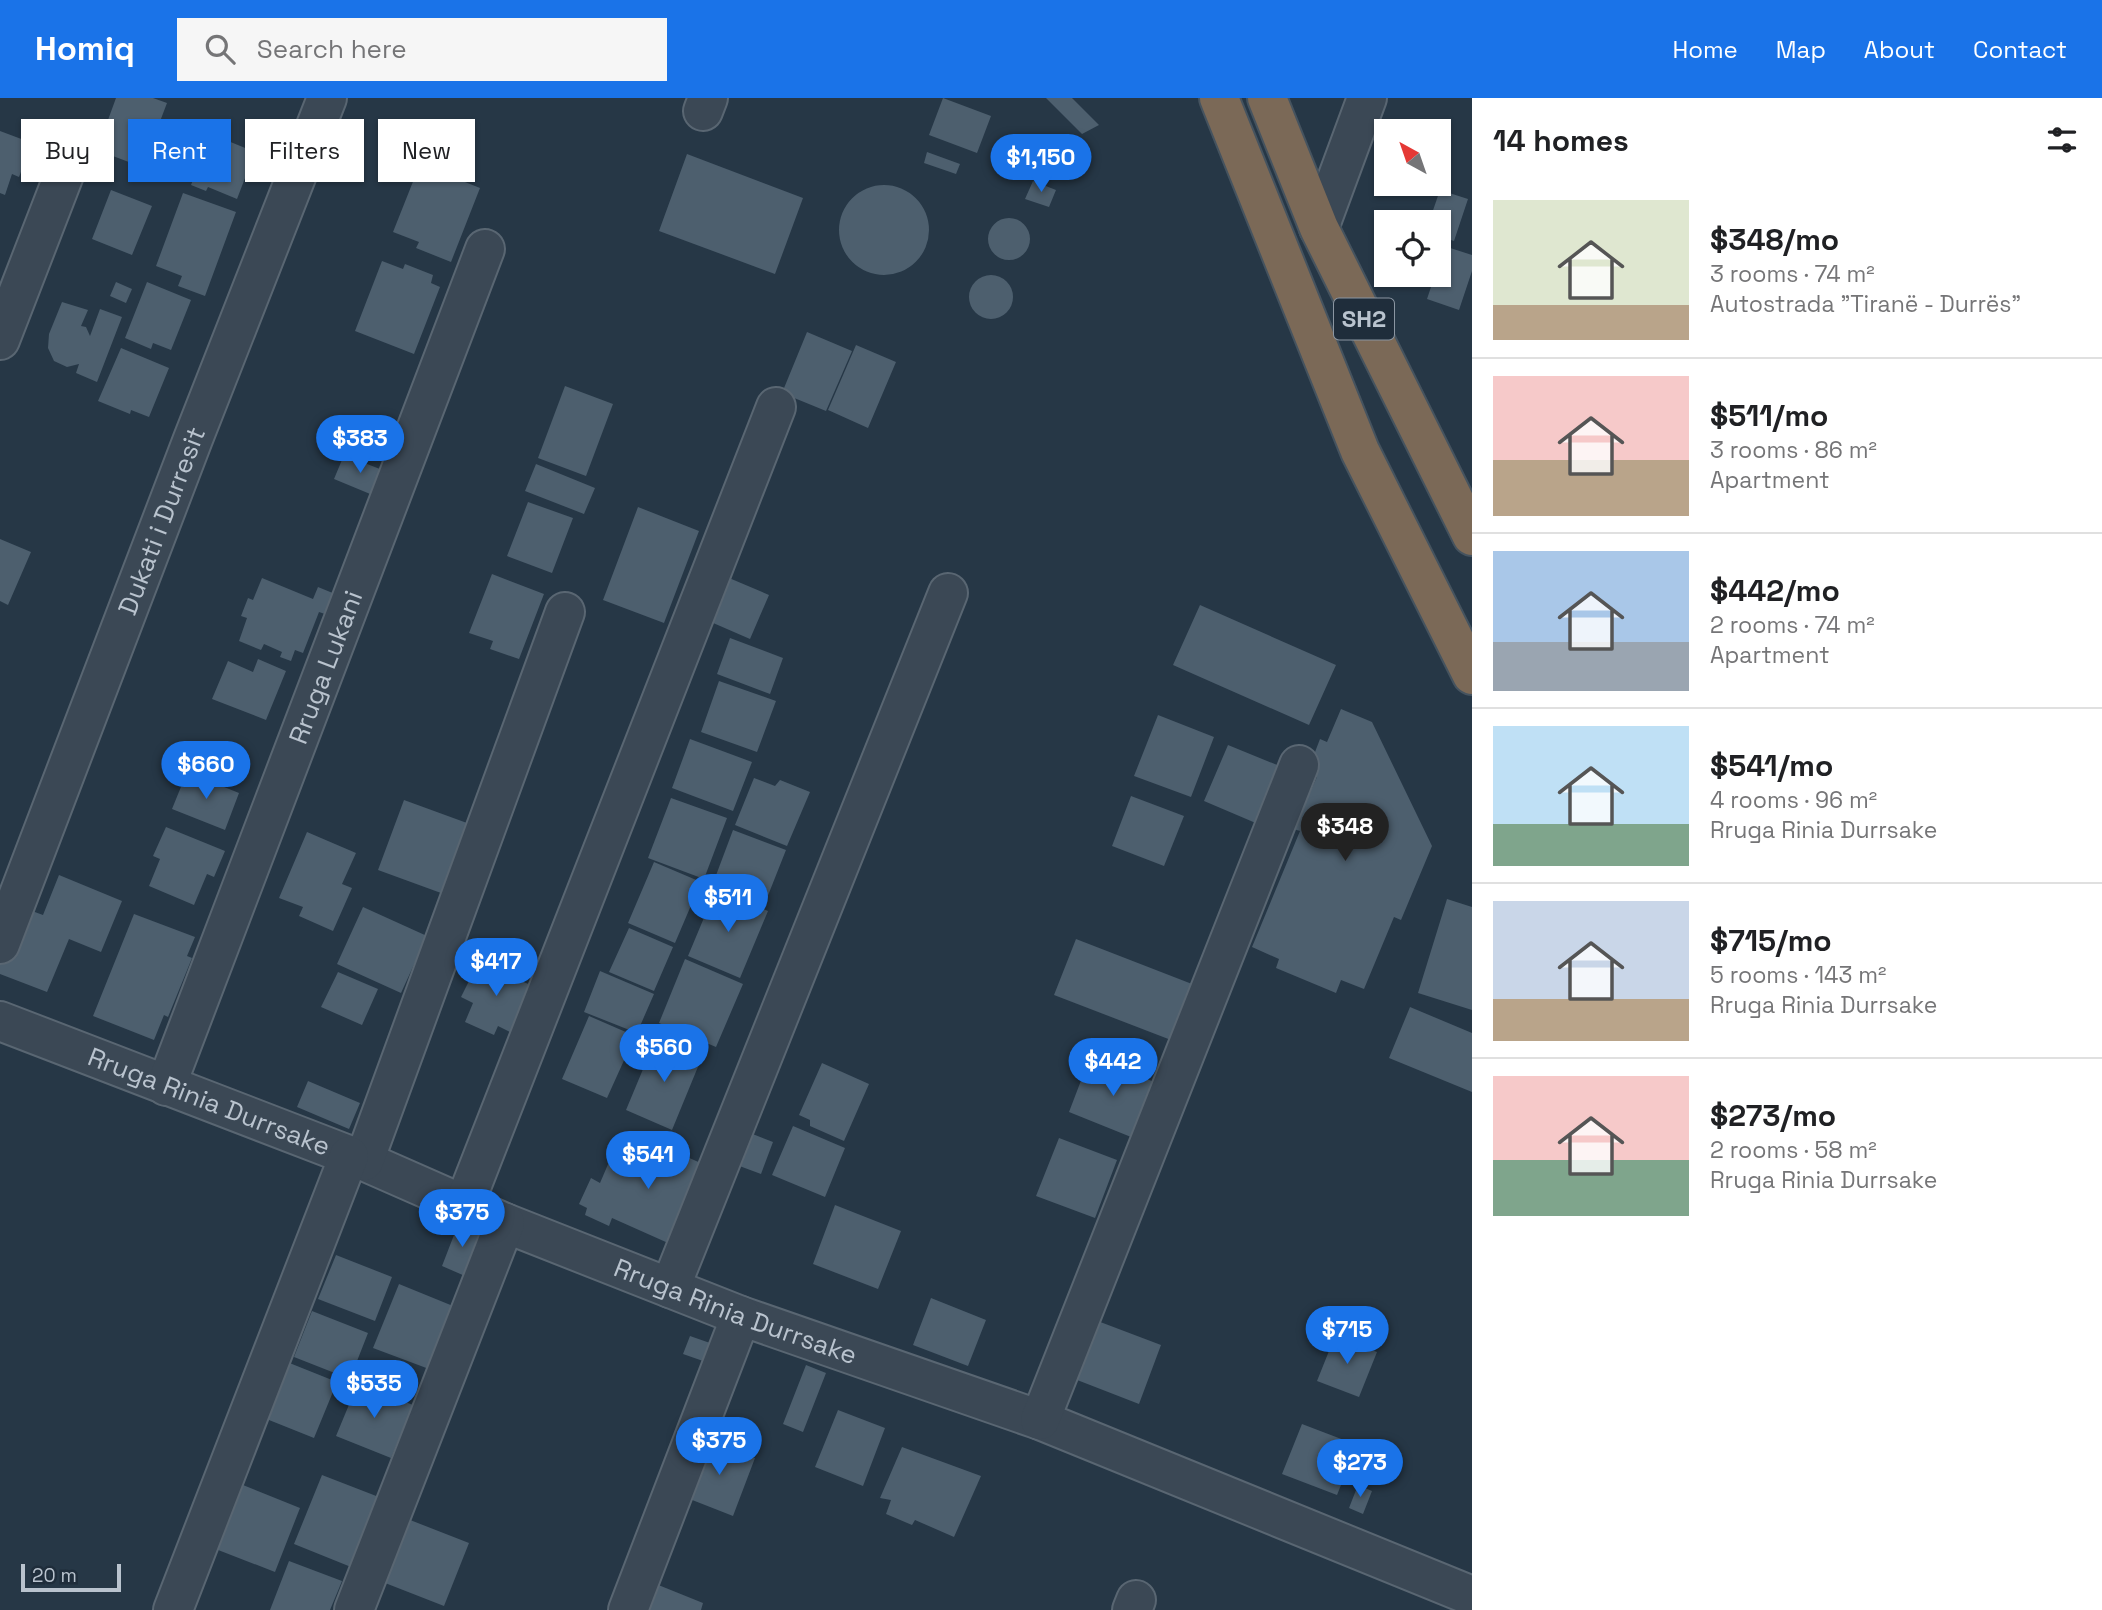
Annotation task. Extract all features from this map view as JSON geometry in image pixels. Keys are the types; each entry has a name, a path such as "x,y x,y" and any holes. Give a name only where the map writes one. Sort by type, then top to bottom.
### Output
{"highway":[{"name":"SH2","path":"1219,98 1360,452 1472,675"},
{"name":"SH2","path":"1267,98 1319,228 1468,515"}],"street":[{"name":"Dukati i Durresit","path":"0,944 326,98"},
{"path":"1319,228 1367,98"},
{"path":"0,340 61,182"},
{"name":"Rruga Lukani","path":"166,1086 485,249"},
{"path":"464,1205 776,407"},
{"path":"670,1288 948,593"},
{"path":"173,1610 356,1158 565,612"},
{"path":"1040,1420 1299,765"},
{"name":"Rruga Rinia Durrsake","path":"0,1021 356,1158 505,1223 741,1316 1040,1420 1472,1596"},
{"path":"354,1610 505,1223"},
{"path":"628,1610 741,1316"}],"building":[{"path":"116,98 153,98 167,103 161,119 128,119 128,162 114,156 114,119 108,119"},
{"path":"943,98 991,116 977,153 929,135"},
{"path":"1046,98 1072,98 1099,125 1082,134"},
{"path":"0,131 21,139 21,172 19,177 12,174 5,195 0,193"},
{"path":"231,142 245,148 245,178 237,199 208,187 206,191 191,185 192,182 231,182"},
{"path":"927,152 960,164 956,174 924,163"},
{"path":"687,154 803,198 775,274 659,231"},
{"path":"1033,181 1056,190 1049,207 1025,199"},
{"path":"413,182 465,182 480,188 451,262 416,248 419,242 393,232"},
{"path":"884,185 901,188 916,198 926,213 929,230 926,247 916,262 901,272 884,275 867,272 852,262 842,247 839,230 842,213 852,198 867,188"},
{"path":"111,190 152,206 132,255 92,239"},
{"path":"183,193 236,212 205,296 178,286 182,276 156,266"},
{"path":"1451,194 1468,199 1454,241 1451,240 1451,210 1433,210 1438,196 1451,196"},
{"path":"1009,218 1024,224 1030,239 1024,254 1009,260 994,254 988,239 994,224"},
{"path":"1451,248 1472,255 1472,271 1459,310 1427,299 1431,287 1451,287"},
{"path":"382,261 403,269 405,264 433,275 431,283 440,287 414,354 355,331"},
{"path":"991,275 1000,276 1007,281 1012,288 1012,306 1007,313 1000,318 991,319 982,318 975,313 970,306 969,297 970,288 975,281 982,276"},
{"path":"116,282 132,289 126,303 110,296"},
{"path":"147,282 191,300 171,350 153,343 151,349 125,338"},
{"path":"62,302 88,310 81,326 86,327 90,336 100,309 122,317 97,382 76,373 79,364 67,367 54,361 48,348 49,334"},
{"path":"807,332 852,351 826,411 782,393"},
{"path":"856,345 896,362 868,428 828,410"},
{"path":"121,348 169,368 149,417 131,410 130,414 98,401"},
{"path":"565,386 613,404 586,476 538,458"},
{"path":"344,455 385,471 375,496 334,479"},
{"path":"536,464 595,488 584,514 525,491"},
{"path":"528,502 573,518 552,573 507,556"},
{"path":"638,507 699,531 664,623 603,600"},
{"path":"0,539 31,552 8,605 0,601"},
{"path":"492,574 544,594 519,659 490,649 493,641 469,633"},
{"path":"722,575 769,595 750,639 704,619"},
{"path":"262,578 313,599 318,587 340,596 331,616 319,612 303,653 295,650 291,661 280,657 282,652 264,644 261,650 239,641 247,618 241,616 248,598 253,600"},
{"path":"1200,605 1336,665 1309,725 1173,665"},
{"path":"730,638 783,658 770,694 717,674"},
{"path":"258,659 286,671 266,720 212,699 228,661 253,672"},
{"path":"719,681 776,701 757,752 701,732"},
{"path":"1341,709 1372,722 1432,846 1401,920 1394,917 1364,989 1341,980 1336,993 1276,968 1279,959 1252,947 1300,831 1290,828 1302,800 1308,797 1317,777 1307,773 1320,739 1327,742"},
{"path":"1158,715 1214,737 1191,797 1134,776"},
{"path":"690,739 752,762 733,811 672,788"},
{"path":"1228,745 1282,767 1258,824 1204,801"},
{"path":"187,772 239,793 225,830 172,809"},
{"path":"754,778 775,786 780,780 810,792 787,846 735,825"},
{"path":"1131,796 1184,816 1164,866 1112,846"},
{"path":"671,798 727,818 704,879 648,858"},
{"path":"404,800 467,823 441,893 378,870"},
{"path":"166,827 225,851 214,877 207,874 194,905 149,886 160,859 153,856"},
{"path":"733,830 786,850 767,898 715,878"},
{"path":"307,832 356,853 342,884 352,888 333,931 299,916 303,907 279,898"},
{"path":"654,862 701,882 675,943 628,923"},
{"path":"59,875 122,901 101,952 69,939 47,992 0,974 0,959 21,907 43,915"},
{"path":"716,889 768,911 740,978 688,956"},
{"path":"1447,899 1472,907 1472,1010 1418,993"},
{"path":"363,907 427,936 401,993 337,964"},
{"path":"134,914 195,937 187,956 192,958 168,1017 164,1015 154,1040 93,1016"},
{"path":"629,928 673,947 654,991 609,972"},
{"path":"1076,939 1192,984 1171,1040 1054,995"},
{"path":"488,959 522,975 519,980 533,986 512,1033 498,1026 494,1035 465,1022 473,1003 461,997 471,977 479,980"},
{"path":"685,959 743,984 716,1047 659,1023"},
{"path":"600,971 654,994 637,1033 584,1012"},
{"path":"338,972 378,989 362,1025 321,1007"},
{"path":"1410,1007 1472,1033 1472,1092 1389,1058"},
{"path":"589,1016 635,1036 607,1098 562,1079"},
{"path":"656,1038 702,1057 672,1130 626,1110"},
{"path":"1090,1057 1157,1083 1136,1139 1069,1112"},
{"path":"822,1063 869,1084 844,1141 810,1126 810,1120 799,1115"},
{"path":"308,1081 360,1103 349,1129 297,1107"},
{"path":"793,1126 845,1148 825,1197 772,1175"},
{"path":"740,1129 773,1142 761,1174 726,1161"},
{"path":"644,1138 712,1168 677,1247 612,1218 609,1226 585,1215 587,1208 579,1204 591,1178 600,1183 618,1141 638,1150"},
{"path":"1059,1138 1117,1160 1095,1218 1036,1196"},
{"path":"835,1205 901,1231 878,1289 813,1264"},
{"path":"459,1222 483,1231 465,1276 442,1266"},
{"path":"336,1255 392,1277 375,1321 318,1299"},
{"path":"399,1284 453,1306 429,1369 373,1348"},
{"path":"931,1298 986,1320 968,1366 913,1345"},
{"path":"312,1311 368,1333 350,1379 294,1357"},
{"path":"1095,1320 1161,1345 1139,1404 1072,1378"},
{"path":"690,1336 710,1343 703,1361 683,1354"},
{"path":"1335,1336 1377,1352 1359,1397 1317,1381"},
{"path":"282,1360 337,1382 314,1438 259,1416"},
{"path":"806,1365 826,1373 803,1432 783,1424"},
{"path":"358,1383 413,1405 391,1458 336,1436"},
{"path":"838,1410 885,1428 863,1486 815,1467"},
{"path":"1302,1424 1357,1445 1337,1495 1282,1474"},
{"path":"704,1438 755,1458 733,1516 682,1496"},
{"path":"902,1447 981,1476 954,1537 915,1520 912,1525 886,1514 891,1500 880,1498"},
{"path":"322,1475 384,1499 356,1569 294,1544"},
{"path":"238,1483 300,1508 275,1572 213,1548"},
{"path":"1358,1485 1372,1491 1363,1514 1349,1508"},
{"path":"405,1518 469,1543 444,1606 380,1581"},
{"path":"289,1561 342,1581 330,1610 270,1610"},
{"path":"646,1580 703,1603 701,1610 634,1610"}]}
